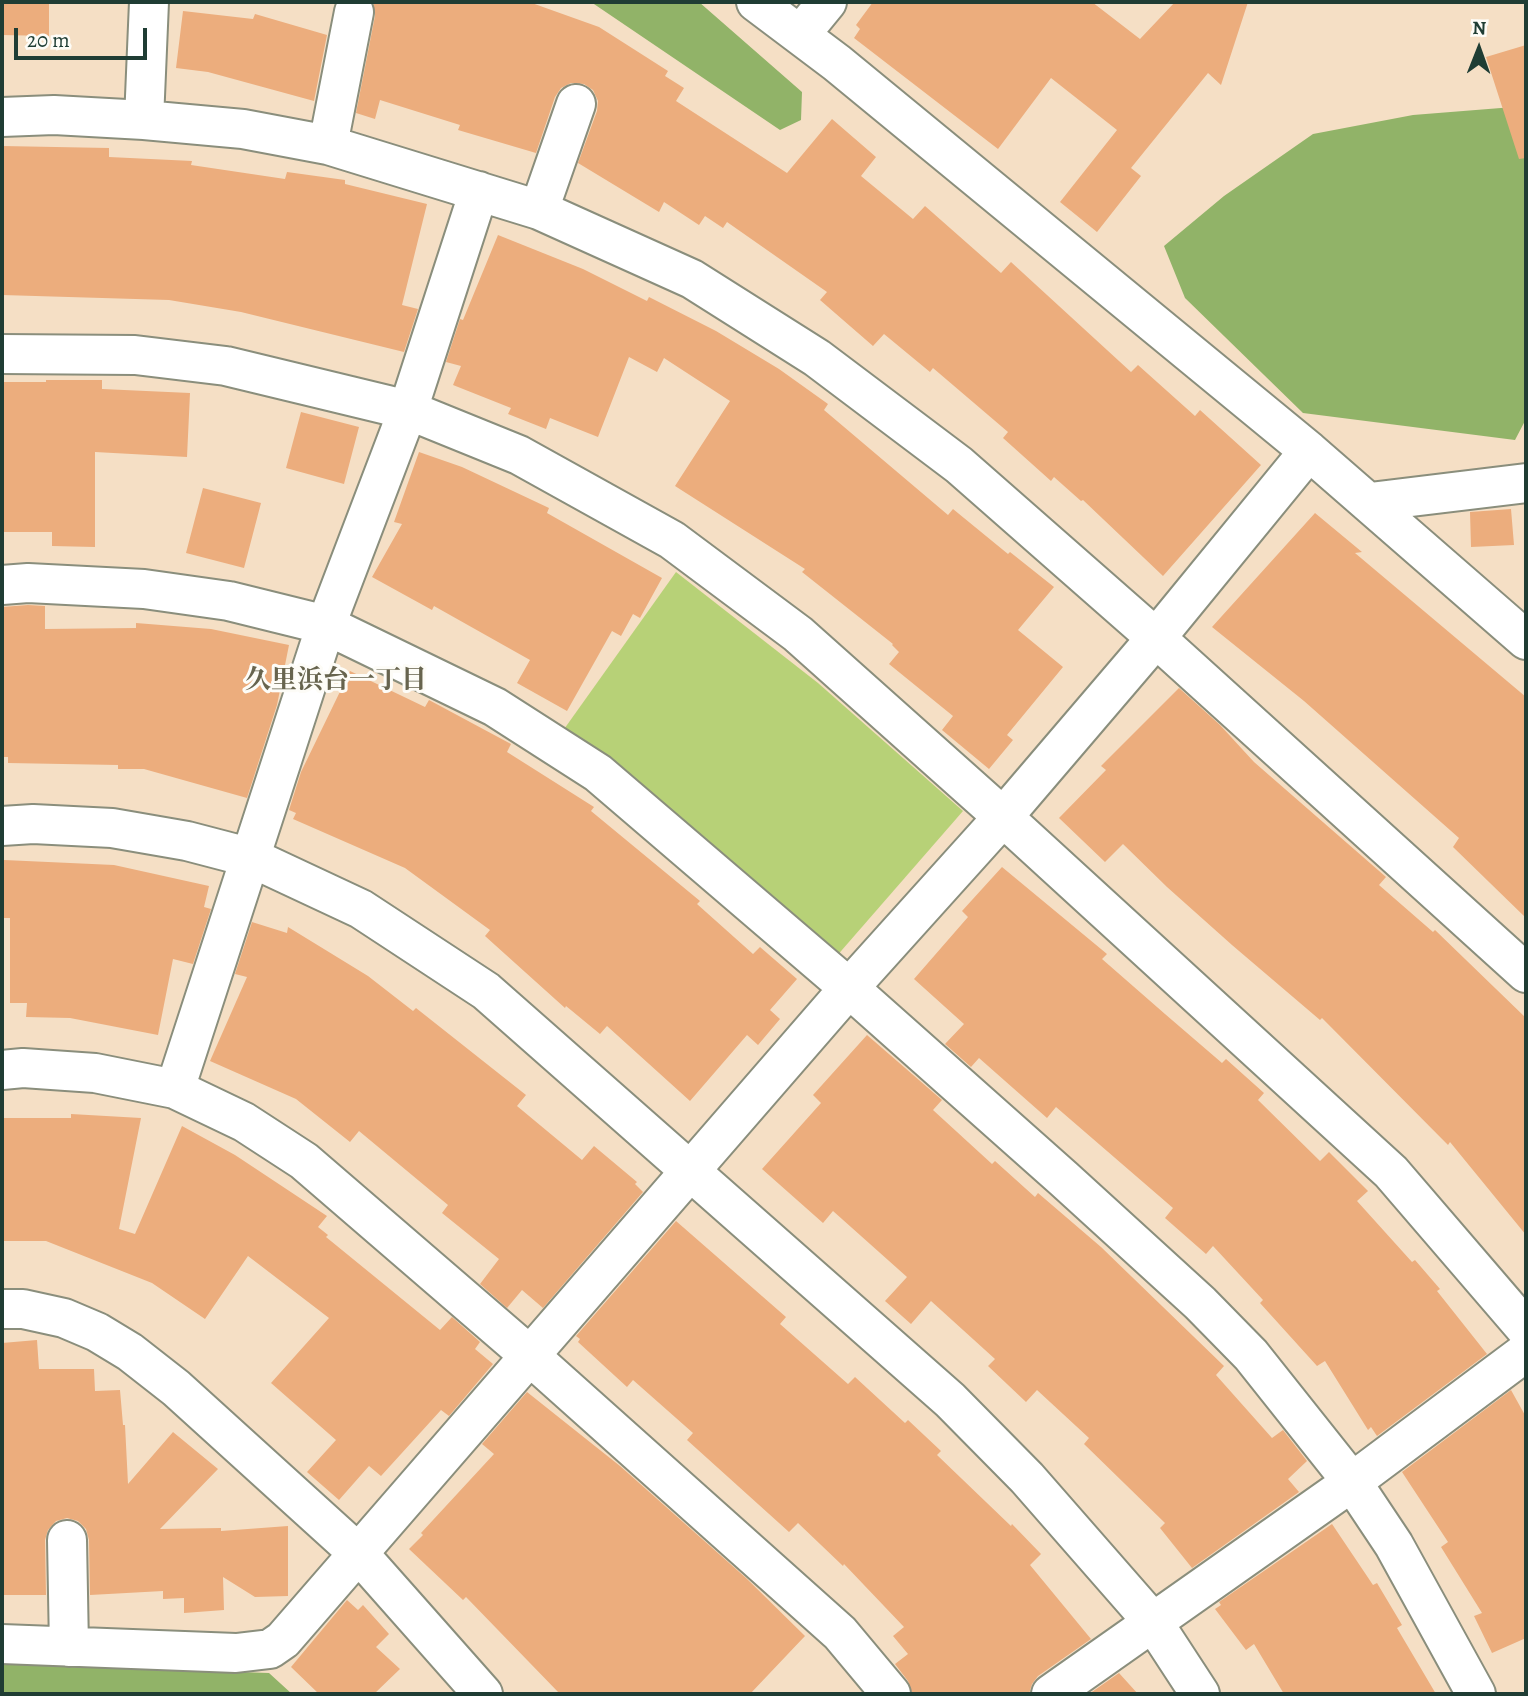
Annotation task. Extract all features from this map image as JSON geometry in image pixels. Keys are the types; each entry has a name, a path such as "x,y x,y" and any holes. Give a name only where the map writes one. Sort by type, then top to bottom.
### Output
{"street":[{"path":"144,120 149,2"},
{"path":"756,2 837,63 1309,451 1526,640"},
{"path":"800,35 827,2"},
{"path":"328,145 354,12"},
{"path":"539,210 576,104"},
{"path":"2,117 54,115 144,120 243,129 328,145 539,210 692,279 817,358 959,465 1156,638 1526,973"},
{"path":"175,1089 326,625 408,410 480,191"},
{"path":"2,354 135,355 226,366 408,410 519,455 671,541 798,634 1003,817 1391,1172 1526,1329"},
{"path":"2,1644 236,1653 270,1649 283,1640 849,988 1003,817 1156,638 1309,451"},
{"path":"1370,502 1526,483"},
{"path":"2,585 28,583 144,589 229,601 326,625 495,706 598,773 849,988 1200,1303 1251,1355 1352,1482 1395,1545 1476,1694"},
{"path":"2,826 33,824 112,828 187,841 251,858 361,909 485,991 950,1400 1027,1478 1153,1622 1200,1694"},
{"path":"2,1070 23,1068 95,1073 175,1089 244,1122 304,1161 529,1355 840,1633 891,1694"},
{"path":"2,1309 23,1309 64,1318 97,1332 130,1352 176,1388 359,1554 483,1694"},
{"path":"1051,1694 1352,1482 1526,1352"},
{"path":"67,1540 69,1647"}],"green space":[{"path":"591,2 699,2 802,92 801,120 780,130"},
{"path":"1526,106 1526,419 1515,440 1303,413 1185,298 1164,246 1224,196 1313,134 1413,115"},
{"path":"676,572 818,683 963,811 835,958 562,732"},
{"path":"2,1664 269,1673 292,1694 2,1694"}],"building":[{"path":"2,2 49,2 49,36 2,35"},
{"path":"373,2 529,2 599,27 668,71 665,76 684,88 676,101 787,173 832,119 876,157 861,176 913,219 925,206 1001,273 1011,262 1131,372 1138,365 1195,416 1200,410 1261,465 1163,576 1083,500 1054,477 1051,481 1003,438 1008,432 933,368 930,372 884,334 873,346 820,300 827,292 727,222 723,228 705,216 699,225 664,202 659,212 578,163 597,111 598,101 593,90 584,84 571,83 561,88 555,97 536,153 458,130 460,125 380,100 375,119 356,113 375,16"},
{"path":"873,2 1092,2 1140,39 1175,2 1248,2 1221,85 1208,73 1131,168 1141,176 1097,232 1060,202 1117,130 1051,78 998,149 854,38 860,29 856,25"},
{"path":"183,11 253,19 255,14 327,35 314,101 208,72 176,68"},
{"path":"1526,45 1526,158 1519,159 1486,57"},
{"path":"2,146 109,148 109,157 192,161 191,165 285,179 287,172 345,180 345,184 427,204 402,305 418,309 404,352 241,312 169,300 2,295"},
{"path":"498,235 583,269 647,301 649,297 716,331 779,369 828,404 824,410 948,515 953,509 1054,587 1018,630 1063,667 1007,735 1013,740 989,769 942,730 953,716 889,664 899,652 893,644 802,572 805,569 675,486 730,401 664,358 657,372 629,357 598,437 550,418 546,429 508,414 511,408 453,385 461,366 446,362 460,319 463,320"},
{"path":"102,380 102,389 190,393 187,457 95,452 95,547 52,546 52,532 2,532 2,382"},
{"path":"301,412 359,427 344,484 286,468"},
{"path":"419,452 462,467 549,508 547,513 662,578 640,618 633,614 621,636 612,631 567,711 517,683 530,660 434,606 432,610 372,577 402,524 394,522"},
{"path":"203,488 261,503 244,568 186,553"},
{"path":"1511,509 1514,545 1471,547 1470,512"},
{"path":"1315,513 1362,552 1355,553 1526,697 1526,918 1453,847 1459,838 1304,701 1212,627"},
{"path":"45,606 45,629 136,628 136,623 211,629 289,645 277,705 247,798 144,769 118,769 118,765 8,763 8,757 2,757 2,607"},
{"path":"350,671 425,707 429,700 511,744 507,752 594,807 591,811 700,901 697,904 753,954 760,947 797,979 770,1010 780,1019 758,1045 747,1035 690,1101 607,1026 600,1034 566,1006 565,1008 485,936 490,930 405,868 293,819 296,813 289,810 301,772"},
{"path":"1179,688 1220,725 1254,762 1386,877 1379,885 1433,932 1435,930 1526,1018 1526,1235 1450,1142 1448,1145 1322,1018 1320,1020 1232,945 1123,844 1105,862 1059,818 1106,770 1101,766"},
{"path":"4,860 114,865 209,886 204,907 211,909 193,964 173,959 158,1035 70,1018 26,1017 27,1003 10,1003 10,918 3,918"},
{"path":"1002,867 1107,954 1102,959 1165,1014 1222,1063 1226,1059 1264,1093 1258,1100 1320,1161 1329,1152 1368,1191 1357,1201 1440,1289 1437,1291 1487,1354 1377,1436 1371,1427 1368,1430 1325,1361 1317,1366 1260,1303 1263,1300 1213,1246 1206,1254 1165,1218 1173,1208 1056,1107 1047,1118 979,1058 971,1067 945,1044 964,1024 914,979 968,917 962,911"},
{"path":"252,922 287,933 288,927 368,976 413,1011 416,1008 526,1095 517,1106 582,1160 594,1146 637,1182 635,1184 643,1192 543,1308 522,1290 507,1308 480,1284 499,1259 442,1213 448,1205 359,1131 350,1142 296,1099 210,1061 247,977 235,974"},
{"path":"867,1035 942,1100 933,1110 992,1164 995,1161 1035,1197 1038,1193 1101,1247 1224,1366 1216,1375 1272,1438 1283,1430 1307,1461 1288,1479 1299,1492 1192,1568 1160,1528 1165,1523 1084,1444 1089,1438 1037,1390 1026,1402 988,1366 995,1359 931,1301 911,1324 885,1301 907,1277 833,1211 823,1223 762,1169 821,1103 813,1095"},
{"path":"71,1114 141,1118 119,1229 135,1234 182,1126 235,1155 327,1216 318,1227 328,1235 326,1237 440,1330 452,1317 480,1342 475,1349 493,1364 449,1416 441,1410 381,1476 369,1466 339,1500 307,1472 336,1440 271,1383 329,1318 248,1256 205,1319 152,1283 46,1241 2,1241 2,1118 71,1118"},
{"path":"676,1221 786,1317 780,1324 848,1384 855,1377 905,1423 908,1420 941,1451 937,1455 1041,1554 1030,1565 1091,1639 1038,1676 1029,1694 912,1694 908,1681 895,1664 908,1654 893,1636 904,1627 844,1564 843,1566 798,1523 789,1532 687,1440 693,1433 633,1380 627,1387 578,1342 580,1339 576,1336"},
{"path":"37,1340 39,1369 94,1369 95,1391 120,1390 128,1484 173,1432 218,1469 160,1529 221,1528 221,1531 288,1526 288,1596 255,1597 223,1577 224,1610 184,1613 184,1598 163,1599 163,1591 90,1595 89,1540 86,1529 78,1521 67,1518 56,1521 48,1530 45,1540 46,1595 2,1595 2,1343"},
{"path":"1511,1390 1526,1417 1526,1638 1492,1653 1474,1616 1482,1613 1441,1547 1448,1542 1402,1472"},
{"path":"527,1392 620,1466 746,1578 805,1636 750,1694 560,1694 466,1597 463,1600 409,1549 494,1454 482,1444"},
{"path":"1332,1524 1373,1585 1377,1583 1402,1625 1397,1628 1436,1694 1284,1694 1254,1644 1246,1650 1215,1609 1221,1605 1219,1602"},
{"path":"347,1600 358,1610 363,1605 389,1634 376,1647 400,1669 374,1694 319,1694 291,1667"},
{"path":"1119,1673 1138,1694 1089,1694"}],"district":[{"name":"久里浜台一丁目","path":"336,682"}]}
